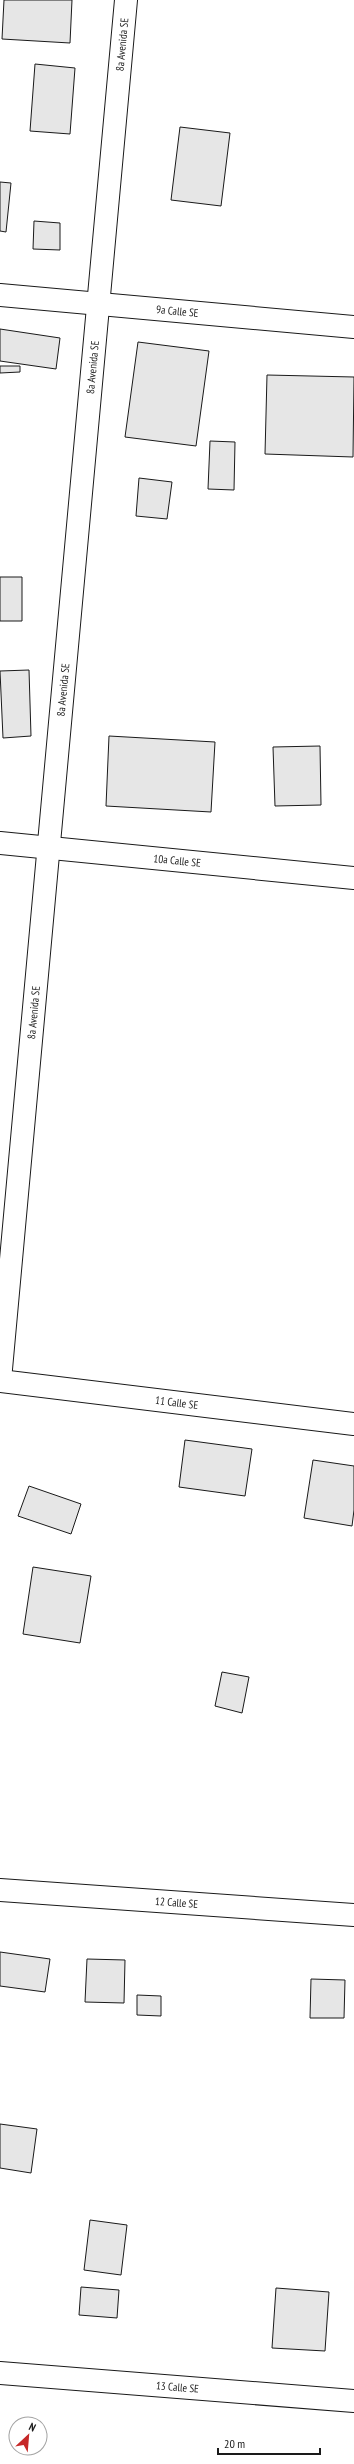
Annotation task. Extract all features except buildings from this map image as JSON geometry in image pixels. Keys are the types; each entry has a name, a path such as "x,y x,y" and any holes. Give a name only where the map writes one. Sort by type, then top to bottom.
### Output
{"street":[{"name":"8a Avenida SE","path":"0,1380 126,0"},
{"name":"9a Calle SE","path":"0,295 354,327"},
{"name":"10a Calle SE","path":"0,843 354,878"},
{"name":"11 Calle SE","path":"0,1380 354,1424"},
{"name":"12 Calle SE","path":"0,1890 354,1915"},
{"name":"13 Calle SE","path":"0,2373 354,2401"}]}
